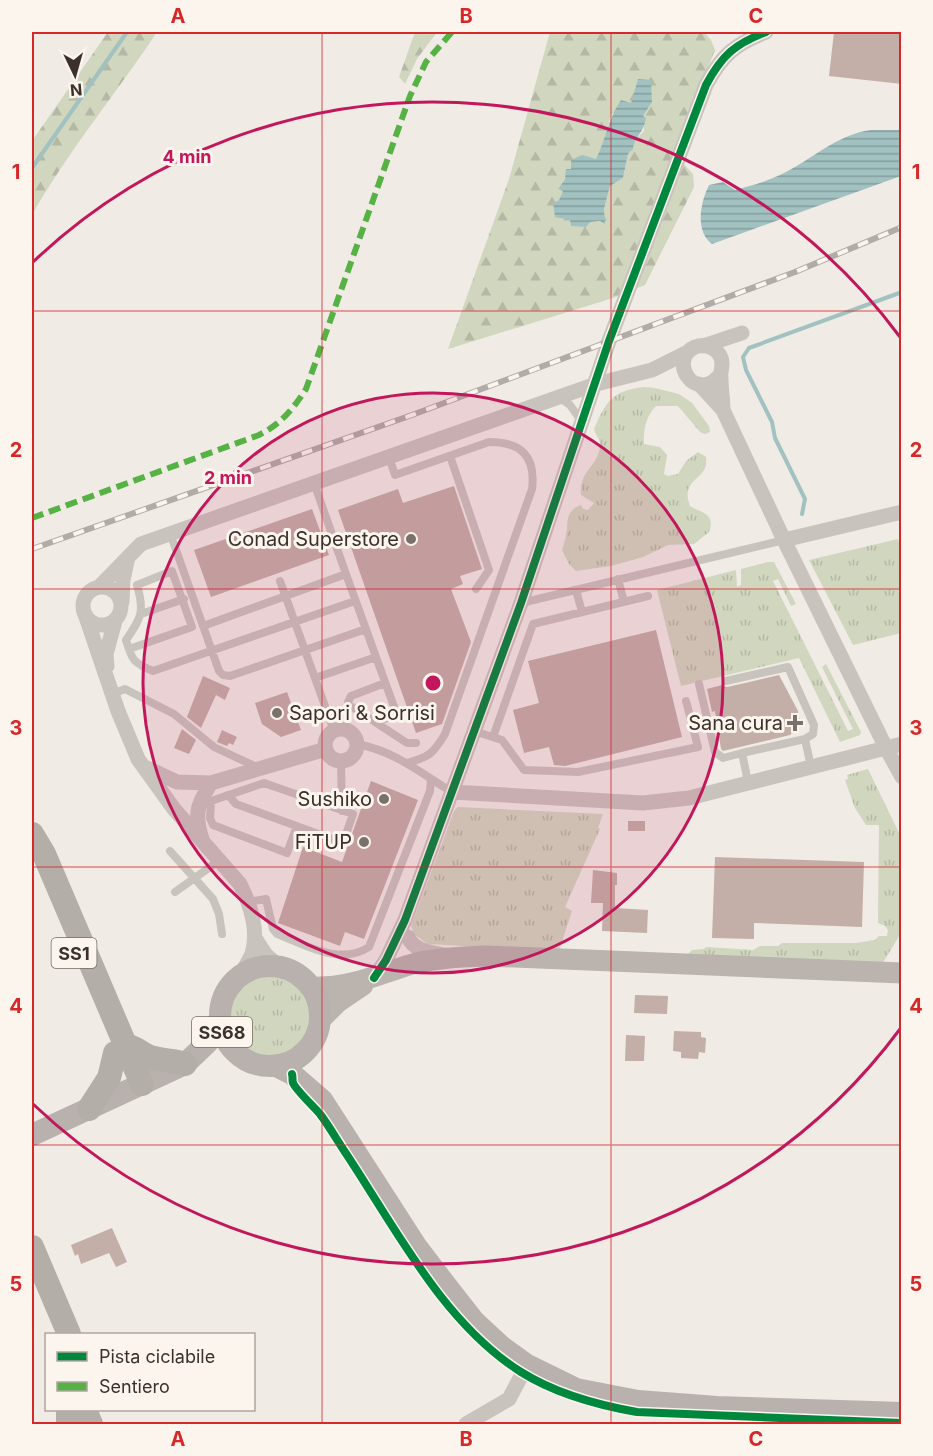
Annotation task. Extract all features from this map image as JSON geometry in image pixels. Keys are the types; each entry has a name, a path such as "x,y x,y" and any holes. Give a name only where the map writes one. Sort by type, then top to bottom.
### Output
{"highway":[{"path":"32,834 44,854 138,1086"},
{"name":"SS1","path":"32,854 122,1050"},
{"path":"122,1050 135,1048 158,1059 174,1060 184,1064"},
{"path":"89,1109 109,1078 122,1050"},
{"path":"32,1247 68,1333"},
{"path":"32,1284 51,1333"},
{"path":"85,1411 91,1425"},
{"path":"101,1411 107,1425"}],"main road":[{"path":"310,987 328,988 374,978 427,961 487,956 902,973"},
{"path":"241,975 260,967 280,968 299,976 310,987 317,1001 320,1020 317,1034 310,1046 295,1060 276,1066"},
{"name":"SS68","path":"32,1135 184,1064 208,1042 219,1020 222,999 233,982 241,975"},
{"path":"320,1020 339,1002 374,978"},
{"name":"SS68","path":"219,1020 230,1048 246,1061"},
{"path":"310,1046 321,1100"},
{"name":"SS68","path":"184,1064 223,1059 276,1066"},
{"path":"276,1066 292,1074 321,1100 416,1246 460,1305 502,1347 527,1365 576,1389 638,1401 717,1407 902,1413"}],"street":[{"path":"374,978 405,920 521,603 609,341 706,85 731,49 766,32"},
{"path":"241,975 252,954 255,938 248,902 240,884 174,809 138,759 112,694 85,615 83,604 86,595 99,587 141,544 596,384 652,370 695,347 742,333 722,359"},
{"path":"688,352 683,368 686,375 699,384 708,384 720,375 723,367 722,359 711,347 703,346"},
{"path":"652,370 686,375"},
{"path":"720,375 723,410"},
{"path":"699,384 723,410 784,540 902,777"},
{"path":"784,540 902,512"},
{"path":"107,678 106,654 115,621 121,612 123,580 128,557"},
{"path":"99,587 113,590 122,602"},
{"path":"85,615 96,624 106,625 115,621"},
{"path":"344,729 357,739 358,744 351,758 341,761 331,758 326,749 327,738 334,731 344,729"},
{"path":"452,792 643,803 689,798 902,744"},
{"path":"145,767 177,782 211,783 326,749"},
{"path":"204,843 197,822 197,812 203,795 211,783"},
{"path":"405,920 410,942 417,948 458,957"},
{"path":"405,967 408,937"},
{"path":"255,938 266,955 280,968"},
{"path":"393,946 405,967"},
{"path":"466,1425 509,1399 527,1365"}],"lane":[{"path":"559,397 570,405 582,423"},
{"path":"389,457 395,475 489,442 509,443 528,457 534,476 532,489 445,734 425,758 407,763"},
{"path":"450,456 489,570 476,589"},
{"path":"314,483 396,715 375,722"},
{"path":"170,533 219,670 223,675 230,676 366,629"},
{"path":"521,603 784,540"},
{"path":"129,650 192,627 172,572 137,585 141,614 126,640 129,650 132,659 137,664 153,671 355,601"},
{"path":"203,626 346,574"},
{"path":"618,579 624,602"},
{"path":"280,581 334,731"},
{"path":"576,590 582,612"},
{"path":"141,614 192,596"},
{"path":"493,737 533,624 648,596"},
{"path":"315,678 376,657"},
{"path":"699,684 715,752 723,758 805,739 813,735 814,725 788,667 726,681"},
{"path":"385,683 351,696 349,705 407,743 416,743"},
{"path":"112,694 125,689 174,714 214,747 260,769"},
{"path":"474,731 502,740 524,770 578,772 698,747 686,701"},
{"path":"805,739 811,767"},
{"path":"358,744 379,748 452,792"},
{"path":"742,753 748,782"},
{"path":"341,761 342,810"},
{"path":"248,902 266,899 273,929 277,934 332,955 353,955 369,947 430,791 431,780"},
{"path":"228,795 236,804 297,826 344,843 353,814 264,783 228,795 214,800 212,802 210,818 213,825 287,853 297,826"},
{"path":"170,851 213,899 219,914 222,934"},
{"path":"175,892 220,860"}],"green space":[{"path":"108,32 157,32 61,168 32,215 32,141"},
{"path":"415,32 437,32 417,59 405,84 399,77"},
{"path":"550,32 704,32 711,40 715,50 674,153 693,174 694,187 645,285 613,298 448,349 509,179","holes":["650,93 652,102 643,116 644,131 634,141 633,149 628,154 623,178 610,186 604,209 604,223 590,222 553,204 559,200 564,190 558,189 571,169 596,159 603,145 611,115"]},
{"path":"644,387 679,394 692,403 709,426 710,432 705,434 700,432 678,406 656,406 645,428 644,444 660,447 667,455 664,474 668,476 678,474 686,461 698,452 706,457 704,471 691,484 688,497 690,506 709,517 711,526 709,532 694,544 668,545 643,557 611,566 576,571 569,564 562,550 571,511 581,505 583,509 588,510 594,503 581,495 581,487 585,474 595,460 600,447 594,429 602,411 612,399 624,391"},
{"path":"898,539 902,552 901,633 853,645 809,560"},
{"path":"774,562 796,604 791,606 778,579 773,581 848,731 853,729 822,667 826,664 861,732 860,735 840,742 799,658 681,686 657,590 736,570 737,587 741,585 741,569"},
{"path":"868,769 901,837 901,933 879,969 683,959 692,950 706,947 753,950 760,946 778,946 782,943 856,943 887,936 888,930 878,923 879,825 866,825 855,808 845,780 848,779 847,775"},
{"path":"458,807 603,814 598,828 600,829 565,907 572,911 559,951 428,944 415,935 411,926 454,811"},
{"path":"268,975 284,978 297,987 306,1000 309,1016 306,1032 297,1045 284,1054 268,1057 252,1054 239,1045 230,1032 227,1016 230,1000 239,987 252,978"}],"water":[{"path":"638,79 651,80 652,102 643,116 646,118 643,128 633,149 628,154 623,178 610,186 604,209 605,224 600,221 590,222 586,227 571,226 570,220 555,217 553,203 559,200 563,191 558,189 565,179 566,169 571,169 571,160 582,155 596,159 617,107 621,100 631,103"},
{"path":"871,130 901,130 901,176 712,244 706,238 701,216 709,185 723,182 735,190 763,182 791,169 835,142"}],"building":[{"path":"834,32 902,32 902,84 829,76"},
{"path":"454,486 482,569 460,576 463,584 451,589 471,642 442,724 416,733 338,510 398,489 403,503"},
{"path":"312,509 329,555 211,597 194,550"},
{"path":"656,630 682,737 565,766 554,765 549,747 524,753 513,710 539,703 528,661"},
{"path":"779,675 798,711 800,721 795,730 790,735 723,751 715,711 712,712 707,689 722,685 727,687"},
{"path":"203,676 230,688 225,700 216,695 201,728 187,717"},
{"name":"Sapori & Sorrisi","path":"287,692 301,730 281,737 262,724 255,703"},
{"path":"182,729 196,740 189,754 174,748"},
{"path":"222,730 237,737 233,745 229,743 227,746 217,742"},
{"path":"371,781 418,800 364,939 345,932 340,946 278,923 303,847 342,862"},
{"path":"628,821 645,821 645,831 628,831"},
{"path":"715,857 864,862 862,927 754,923 754,939 712,938"},
{"path":"593,870 617,873 615,908 648,910 647,933 602,931 603,903 591,903"},
{"path":"635,995 668,996 667,1014 634,1013"},
{"path":"674,1031 701,1032 701,1037 706,1038 705,1053 699,1052 698,1059 681,1058 681,1052 673,1051"},
{"path":"626,1035 645,1036 644,1061 625,1061"},
{"path":"112,1228 127,1262 116,1267 109,1253 81,1264 78,1254 75,1256 71,1245"}],"waterway":[{"path":"32,168 127,32"},
{"path":"802,514 805,499 775,438 772,422 746,370 743,357 749,348 902,292"}],"railway":[{"path":"32,549 412,415 795,272 902,227"}],"marked path":[{"path":"32,518 259,435 274,426 291,409 306,389 410,96 426,62 452,32"}],"cycle path":[{"path":"374,978 386,960 405,920 521,603 609,341 706,85 730,52 746,41 766,32"},
{"path":"292,1074 295,1086 320,1114 402,1242 444,1301 493,1352 534,1380 577,1398 637,1412 902,1423"}],"place":[{"name":"Conad Superstore","path":"411,539"},
{"name":"Sapori & Sorrisi","path":"277,713"},
{"name":"Sana cura","path":"795,723"},
{"name":"Sushiko","path":"384,799"},
{"name":"FiTUP","path":"364,842"}]}
